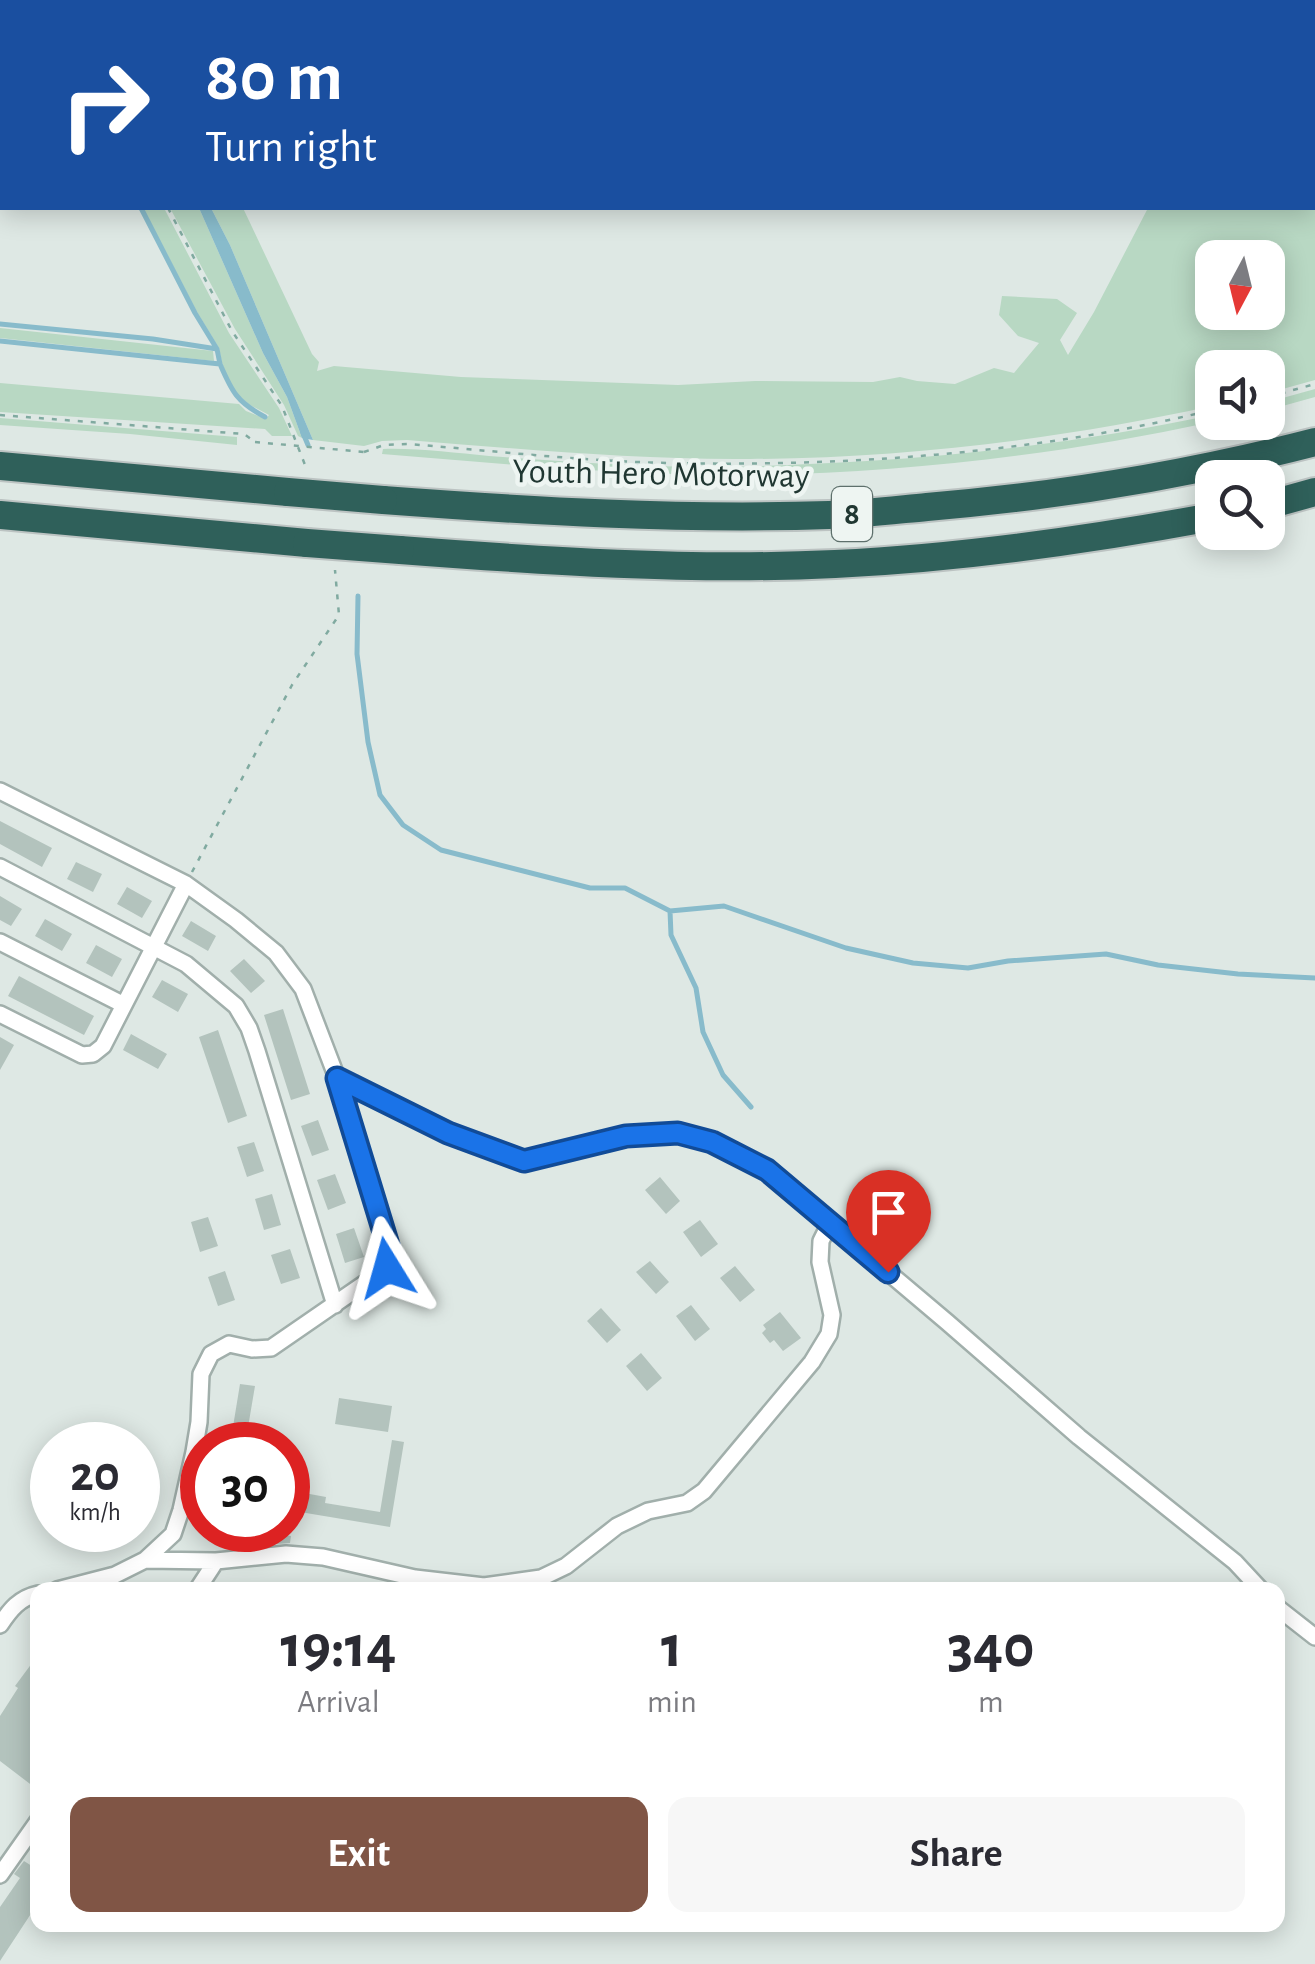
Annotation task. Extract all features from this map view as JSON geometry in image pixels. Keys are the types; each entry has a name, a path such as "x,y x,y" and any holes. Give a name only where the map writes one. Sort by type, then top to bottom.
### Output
{"highway":[{"name":"Youth Hero Motorway","path":"0,466 383,500 569,512 703,517 832,515 1100,488 1230,464 1315,442"},
{"path":"1285,500 1315,492"},
{"name":"8","path":"0,516 400,550 703,566 835,564 971,552 1088,539 1195,520"}],"street":[{"path":"0,791 186,884 276,953 303,989 337,1078 391,1255 387,1268 271,1348 228,1344 212,1354 200,1374 199,1422 173,1534 144,1560 115,1575 88,1582"},
{"path":"0,868 186,964 236,1006 249,1028 335,1305"},
{"path":"0,1014 82,1055 93,1054 103,1046 186,884"},
{"path":"0,942 124,1005"},
{"path":"337,1078 448,1133 524,1161 626,1136 678,1133 712,1142 767,1170 1079,1437 1235,1562 1254,1582"},
{"path":"512,1582 541,1578 566,1566 617,1526 648,1512 688,1503 704,1490 812,1362 829,1334 832,1315 820,1262 821,1242 830,1223"},
{"path":"144,1560 216,1561 286,1554 323,1557 449,1582"},
{"path":"203,1582 216,1561"},
{"path":"0,1624 14,1606 30,1596"},
{"path":"1285,1613 1315,1637"},
{"path":"0,1874 30,1832"}],"path":[{"path":"1285,392 1315,384"},
{"path":"0,415 244,434 255,442 364,452 409,444 668,463 861,460 1013,446 1195,414"}],"green space":[{"path":"144,210 165,210 229,333 279,408 292,436 272,436 265,429 0,412 0,383 239,404 266,419 269,415 233,391 219,348"},
{"path":"171,210 200,210 263,353 287,397 302,438 235,329"},
{"path":"212,210 244,210 319,362 317,371 334,366 461,377 678,385 873,382 900,377 955,384 994,368 1014,373 1039,343 1018,336 999,315 1002,296 1057,299 1077,313 1060,340 1068,355 1147,210 1315,210 1315,380 1285,388 1285,350 1195,350 1195,410 1041,437 925,450 808,458 707,459 407,440 364,446 313,440"},
{"path":"0,328 213,351 214,361 0,338"},
{"path":"1315,389 1315,397 1285,405 1285,397"},
{"path":"0,418 237,437 237,445 0,425"},
{"path":"1195,418 1195,425 1044,452 818,473 666,474 382,454 383,449 410,449 572,462 735,467 998,450"}],"water":[{"path":"200,210 212,210 230,245 313,440 302,438 287,397 263,353"}],"building":[{"path":"0,821 52,848 42,867 0,844"},
{"path":"76,862 102,874 93,892 67,879"},
{"path":"127,887 152,901 142,918 117,904"},
{"path":"0,896 22,909 11,926 0,920"},
{"path":"45,919 72,934 62,951 35,936"},
{"path":"191,921 216,936 208,951 182,936"},
{"path":"96,945 122,959 112,977 86,963"},
{"path":"244,959 265,981 251,993 230,971"},
{"path":"19,976 94,1016 84,1035 8,996"},
{"path":"162,980 188,994 178,1012 152,997"},
{"path":"283,1009 310,1094 291,1100 264,1015"},
{"path":"218,1030 247,1116 228,1123 199,1037"},
{"path":"131,1034 167,1054 158,1069 123,1050"},
{"path":"0,1037 14,1045 0,1070"},
{"path":"318,1120 329,1150 312,1156 301,1126"},
{"path":"254,1142 264,1171 247,1177 237,1147"},
{"path":"335,1174 346,1203 328,1210 317,1180"},
{"path":"660,1177 680,1201 666,1214 645,1190"},
{"path":"272,1194 281,1225 264,1230 255,1199"},
{"path":"208,1217 218,1246 200,1252 191,1222"},
{"path":"700,1220 718,1244 701,1257 683,1232"},
{"path":"354,1228 364,1257 345,1263 336,1234"},
{"path":"290,1249 300,1278 281,1284 271,1255"},
{"path":"650,1261 669,1282 656,1294 636,1272"},
{"path":"735,1266 755,1290 740,1302 720,1278"},
{"path":"225,1271 235,1300 218,1306 208,1277"},
{"path":"691,1305 710,1329 695,1341 676,1316"},
{"path":"601,1308 621,1330 607,1343 587,1321"},
{"path":"780,1312 801,1338 783,1351 762,1333 766,1329 763,1325"},
{"path":"641,1353 662,1378 647,1391 626,1366"},
{"path":"240,1384 255,1386 249,1422 234,1422"},
{"path":"339,1398 392,1406 388,1432 335,1424"},
{"path":"392,1440 404,1442 390,1527 310,1514 310,1494 326,1497 325,1503 380,1512"},
{"path":"30,1666 30,1784 0,1761 0,1716 18,1688 15,1686"},
{"path":"24,1861 30,1865 30,1915 0,1961 0,1907 20,1878 14,1874"}],"waterway":[{"path":"142,210 217,349 220,364"},
{"path":"0,324 217,349"},
{"path":"0,341 220,364 236,395 265,417"},
{"path":"303,433 308,445"},
{"path":"358,596 357,654 368,742 380,795 403,825 441,850 590,888 625,888 670,911 724,906 846,948 913,963 968,968 1106,954 1158,965 1315,978"},
{"path":"670,911 671,935 696,988 703,1032 723,1075 751,1107"}],"route":[{"path":"387,1268 391,1255 337,1078 448,1133 524,1161 626,1136 678,1133 712,1142 767,1170 888,1272"}]}
